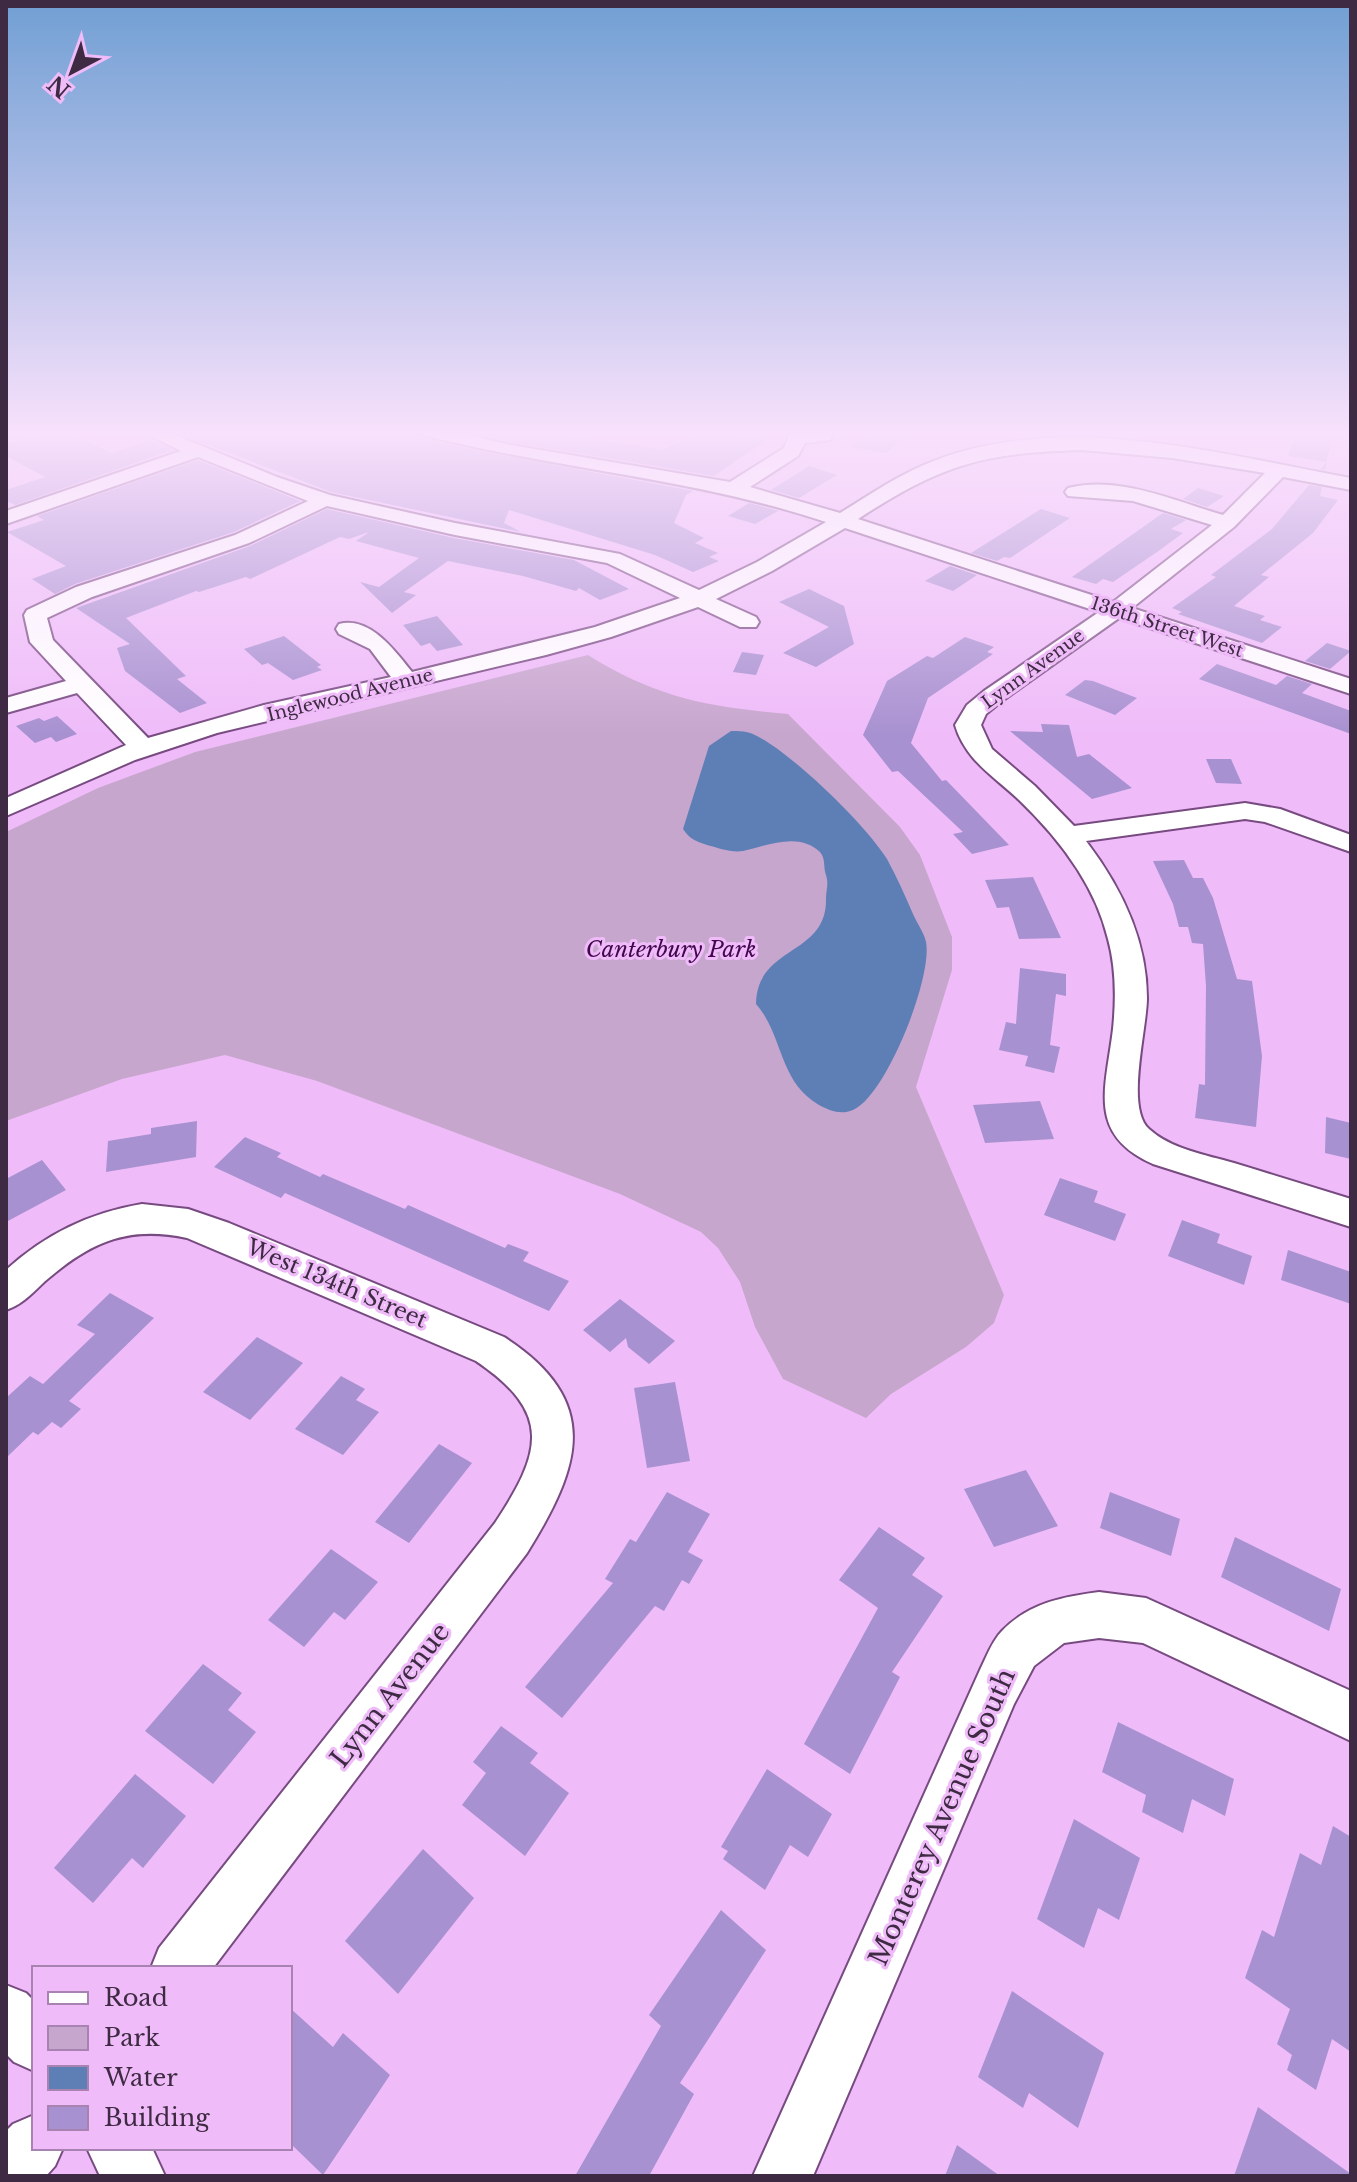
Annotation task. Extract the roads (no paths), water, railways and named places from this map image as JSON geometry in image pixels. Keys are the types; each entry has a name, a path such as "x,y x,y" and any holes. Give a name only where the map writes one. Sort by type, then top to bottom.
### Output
{"street":[{"path":"143,748 42,642 35,615 84,592 257,532"},
{"path":"470,532 613,558 748,622"},
{"name":"Inglewood Avenue","path":"6,808 143,748 584,638 699,598 767,567 825,532"},
{"name":"136th Street West","path":"880,532 1351,687"},
{"name":"Lynn Avenue","path":"1216,532 1115,611 976,710 968,725 970,738 982,756 1070,835 1096,876 1124,945 1131,992 1120,1116 1130,1133 1150,1149 1177,1159 1351,1213"},
{"path":"347,629 378,644 407,681"},
{"path":"6,706 81,684"},
{"path":"1070,835 1221,811 1245,811 1270,815 1351,844"},
{"name":"West 134th Street","path":"6,1294 45,1257 77,1237 105,1225 145,1217 182,1224 233,1240 490,1349 527,1376 547,1403"},
{"name":"Lynn Avenue","path":"181,1966 501,1551 535,1502 548,1473 553,1436 547,1403"},
{"name":"Monterey Avenue South","path":"783,2176 997,1687 1017,1649 1055,1621 1099,1615 1146,1621 1351,1716"},
{"path":"6,2013 32,2040"},
{"path":"6,2175 32,2147"},
{"path":"118,2150 135,2176"}],"water":[{"path":"731,731 755,735 788,757 863,828 887,859 926,942 922,981 904,1034 879,1083 866,1100 853,1110 840,1112 827,1109 806,1095 788,1071 772,1030 756,1004 759,985 768,971 805,942 816,931 823,917 827,882 822,855 811,846 792,841 730,851 696,841 683,829 709,746"}],"park label":[{"name":"Canterbury Park","path":"671,949"}]}
